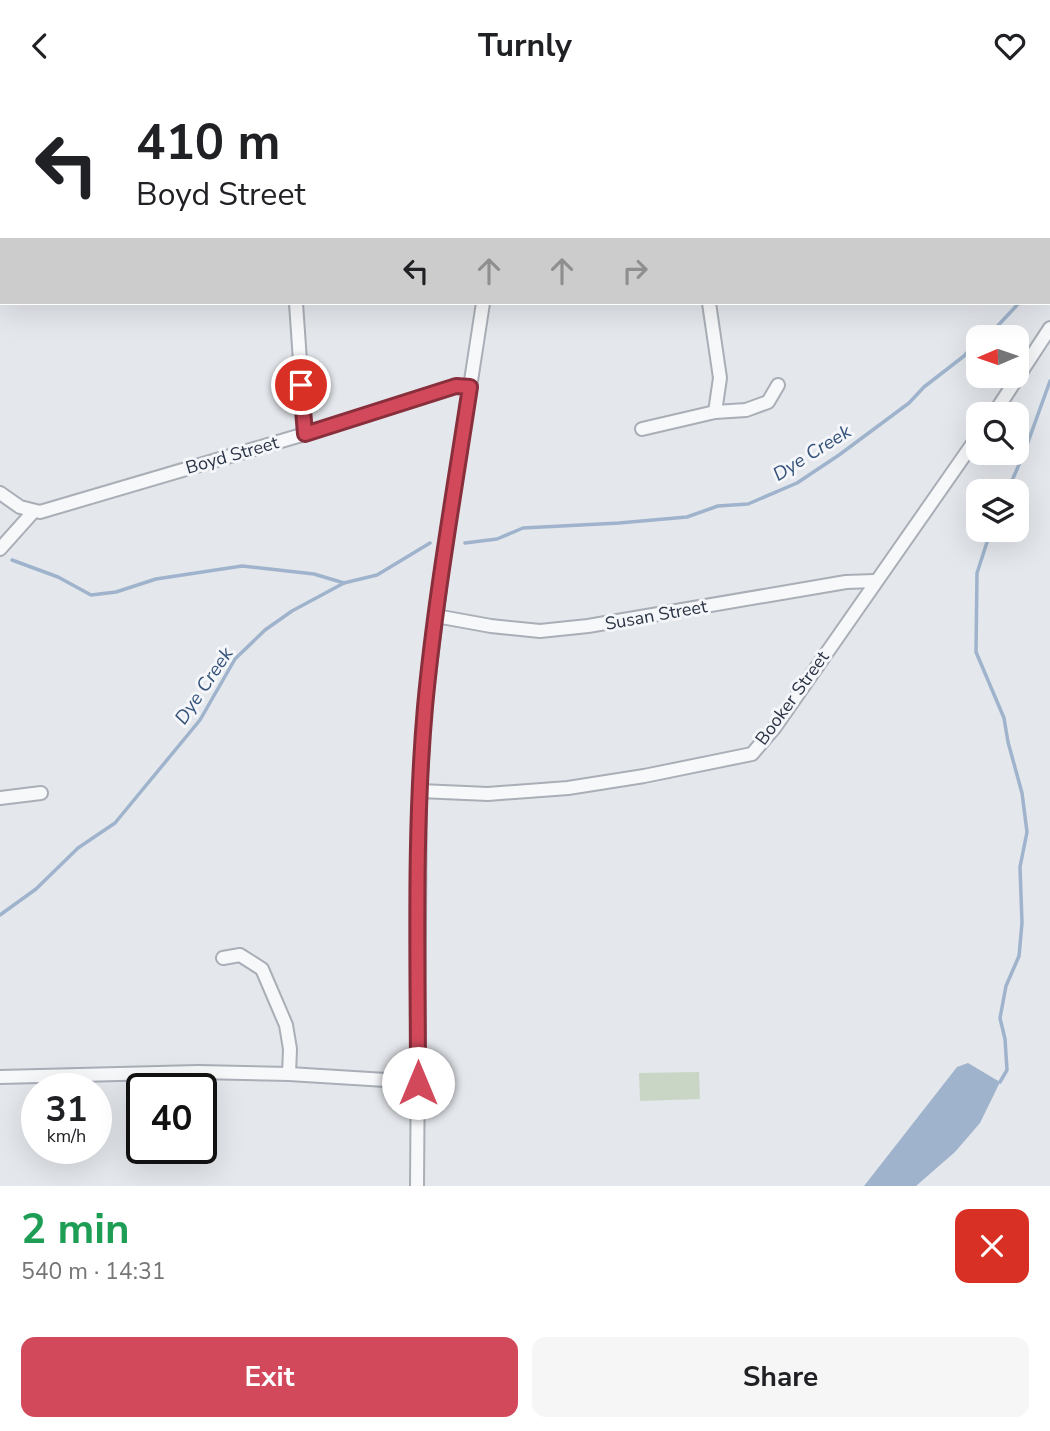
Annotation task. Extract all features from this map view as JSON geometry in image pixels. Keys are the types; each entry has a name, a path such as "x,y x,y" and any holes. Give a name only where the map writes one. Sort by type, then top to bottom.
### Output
{"street":[{"path":"296,305 305,434"},
{"path":"417,1186 420,791 425,707 483,305"},
{"path":"709,305 720,379 715,412"},
{"path":"1001,402 1050,328"},
{"path":"642,429 715,412 746,410 768,402 778,385"},
{"name":"Boyd Street","path":"34,510 40,512 305,434 456,386 470,387"},
{"name":"Booker Street","path":"420,791 488,794 568,788 752,754 775,726 966,453"},
{"path":"0,493 20,507 34,510 0,549"},
{"name":"Susan Street","path":"436,616 540,631 588,627 846,582 876,581"},
{"path":"0,798 41,793"},
{"path":"223,958 240,955 262,969 286,1025 290,1049 289,1074"},
{"path":"0,1077 198,1072 289,1074 418,1083"}],"green space":[{"path":"699,1072 700,1099 640,1101 639,1073"}],"water":[{"path":"968,1063 1000,1082 980,1123 955,1152 916,1186 864,1186 957,1067"}],"waterway":[{"name":"Dye Creek","path":"998,325 1017,305"},
{"name":"Dye Creek","path":"465,543 497,539 523,528 687,517 718,506 748,504 797,483 839,455 909,403 924,387 966,354"},
{"path":"1013,479 1050,381"},
{"path":"987,542 977,573 976,652 1004,718 1022,793 1027,832 1020,867 1022,923 1019,956 1006,986 1000,1018 1005,1039 1007,1070 1000,1082"},
{"name":"Dye Creek","path":"0,915 36,889 78,848 115,823 200,720 235,659 265,630 292,611 344,583 377,575 430,543"},
{"path":"12,560 58,577 91,595 116,592 156,579 242,566 314,574 344,583"}],"route":[{"path":"301,385 305,434 456,386 470,387 425,707 420,791 418,1083"}]}
